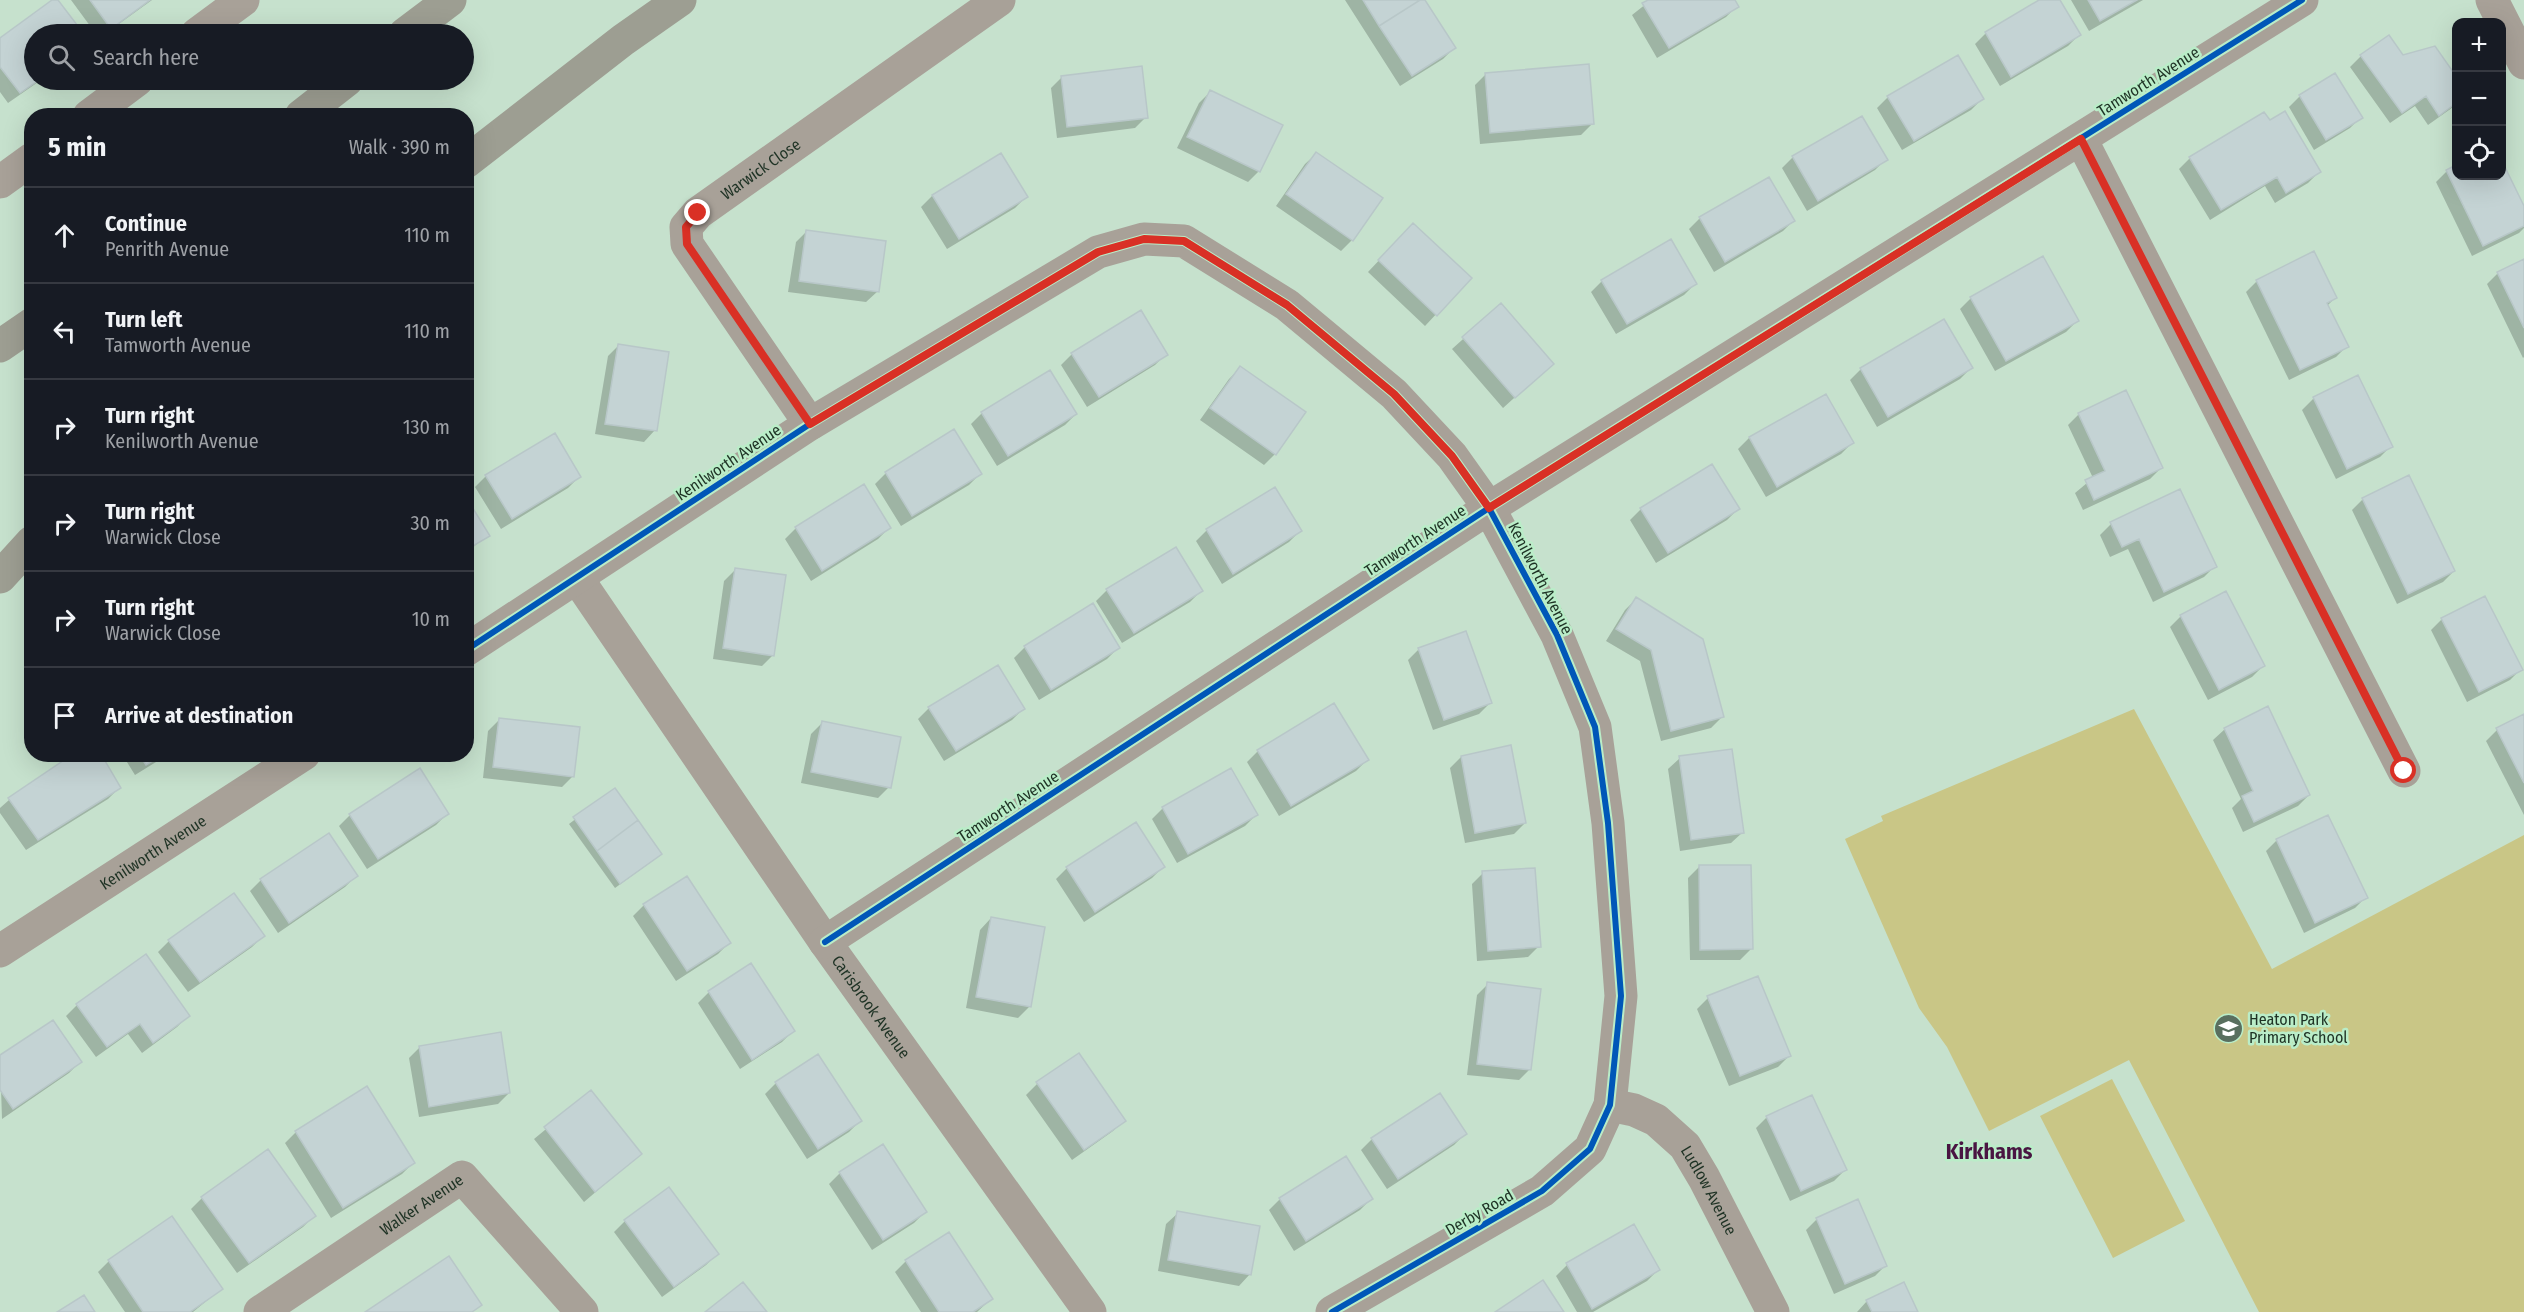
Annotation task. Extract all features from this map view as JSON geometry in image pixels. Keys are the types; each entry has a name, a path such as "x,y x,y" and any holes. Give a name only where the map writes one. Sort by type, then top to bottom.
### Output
{"highway":[{"path":"418,24 450,0"},
{"path":"474,156 623,40 680,0"},
{"path":"311,108 334,90"},
{"path":"0,543 24,523"},
{"path":"0,577 24,551"}],"street":[{"path":"211,24 243,0"},
{"name":"Warwick Close","path":"810,424 687,244 686,227 698,213 999,0"},
{"name":"Tamworth Avenue","path":"825,942 1489,508 2302,0"},
{"path":"2492,0 2524,63"},
{"path":"100,108 124,90"},
{"path":"2081,139 2404,771"},
{"path":"0,182 24,165"},
{"name":"Kenilworth Avenue","path":"474,645 810,424 1098,252 1144,239 1184,241 1287,305 1394,394 1452,456 1489,508 1557,635 1595,727 1608,823 1621,996 1610,1105"},
{"name":"Carisbrook Avenue","path":"577,578 825,942 1089,1312"},
{"name":"Kenilworth Avenue","path":"0,951 292,762"},
{"name":"Derby Road","path":"1332,1312 1542,1191 1590,1149 1610,1105"},
{"name":"Ludlow Avenue","path":"1610,1105 1634,1110 1656,1120 1685,1146 1773,1312"},
{"name":"Walker Avenue","path":"260,1312 462,1177 582,1312"}],"shaded area":[{"name":"Heaton Park Primary School","path":"2134,709 2272,969 2524,835 2524,1312 2259,1312 2129,1060 1989,1131 1947,1047 1919,1008 1845,839 1883,821 1881,816"},
{"path":"2112,1079 2185,1221 2113,1258 2040,1116"}],"building":[{"path":"52,0 58,0 76,24 24,24 24,90 20,93 0,67 0,38"},
{"path":"90,0 150,0 118,24 107,24"},
{"path":"1363,0 1420,0 1379,26"},
{"path":"1420,0 1425,0 1456,48 1412,76 1379,26"},
{"path":"1648,0 1735,0 1739,7 1669,48 1642,3"},
{"path":"2039,0 2060,0 2081,35 2011,77 1985,32"},
{"path":"2088,0 2137,0 2100,21"},
{"path":"2389,35 2403,55 2435,46 2452,70 2452,106 2439,116 2426,96 2402,113 2360,55"},
{"path":"1958,55 1984,99 1914,141 1887,96"},
{"path":"1589,64 1594,124 1490,133 1485,73"},
{"path":"1142,66 1148,118 1067,127 1061,76"},
{"path":"2335,73 2363,118 2326,140 2299,95"},
{"path":"1210,90 1283,125 1260,172 1187,137"},
{"path":"2285,111 2321,172 2286,193 2277,177 2221,210 2189,157 2264,112 2270,120"},
{"path":"1862,116 1888,160 1818,201 1792,156"},
{"path":"1316,152 1383,198 1353,241 1286,194"},
{"path":"1001,153 1028,197 959,239 932,195"},
{"path":"2452,167 2452,180 2506,180 2506,169 2524,206 2524,226 2483,246 2446,170"},
{"path":"1769,177 1795,221 1725,262 1699,217"},
{"path":"1413,223 1472,278 1437,316 1378,260"},
{"path":"806,230 886,241 879,292 799,281"},
{"path":"1671,239 1697,284 1627,324 1601,280"},
{"path":"2314,251 2337,298 2327,303 2349,347 2300,370 2256,280"},
{"path":"2043,256 2079,321 2006,361 1970,297"},
{"path":"2524,259 2524,328 2497,272"},
{"path":"1501,303 1554,364 1515,398 1462,337"},
{"path":"1141,310 1168,355 1099,397 1071,353"},
{"path":"1944,319 1973,368 1888,417 1860,368"},
{"path":"618,344 669,352 657,431 605,424"},
{"path":"1240,366 1306,412 1276,455 1210,408"},
{"path":"1050,370 1077,414 1008,456 981,412"},
{"path":"2358,375 2393,447 2347,469 2313,397"},
{"path":"2126,390 2163,468 2094,500 2085,480 2105,471 2078,413"},
{"path":"1826,394 1854,443 1777,487 1749,437"},
{"path":"954,429 982,474 912,516 885,472"},
{"path":"555,433 581,477 512,519 485,475"},
{"path":"1712,464 1740,509 1668,553 1640,508"},
{"path":"2409,475 2455,571 2408,594 2362,498"},
{"path":"864,484 891,528 822,571 795,527"},
{"path":"1275,487 1302,531 1233,574 1206,529"},
{"path":"2180,489 2217,567 2164,592 2139,539 2122,547 2110,522"},
{"path":"474,510 490,536 474,545"},
{"path":"1176,547 1203,591 1134,633 1106,589"},
{"path":"735,568 786,575 774,656 723,648"},
{"path":"2226,591 2265,666 2219,690 2180,615"},
{"path":"2485,596 2523,670 2479,692 2441,618"},
{"path":"1636,597 1703,639 1724,717 1671,731 1651,650 1616,629"},
{"path":"1093,603 1120,648 1051,690 1024,646"},
{"path":"1466,631 1492,703 1444,720 1418,648"},
{"path":"998,665 1025,709 956,751 928,707"},
{"path":"1334,703 1369,760 1291,806 1257,750"},
{"path":"2268,706 2310,795 2254,822 2242,796 2253,791 2224,728"},
{"path":"2524,714 2524,783 2496,728"},
{"path":"499,718 580,727 574,777 493,767"},
{"path":"822,721 901,737 891,788 811,772"},
{"path":"1511,745 1526,823 1475,833 1461,756"},
{"path":"1732,749 1744,833 1691,840 1679,756"},
{"path":"61,762 106,762 121,788 38,840 8,798"},
{"path":"420,768 449,814 378,859 349,814"},
{"path":"1231,768 1258,815 1188,854 1162,807"},
{"path":"615,788 638,820 597,851 573,817"},
{"path":"2328,815 2368,898 2315,923 2276,839"},
{"path":"638,820 662,854 620,884 597,851"},
{"path":"1136,822 1165,867 1095,912 1066,867"},
{"path":"329,833 358,876 289,923 260,879"},
{"path":"1699,865 1751,865 1753,949 1700,950"},
{"path":"1535,868 1541,947 1488,951 1482,871"},
{"path":"687,876 731,943 687,971 643,904"},
{"path":"234,893 265,936 200,982 168,940"},
{"path":"991,917 1045,927 1031,1007 976,997"},
{"path":"146,954 190,1016 153,1043 140,1024 107,1047 76,1004"},
{"path":"751,963 795,1031 752,1060 708,991"},
{"path":"1758,976 1791,1056 1740,1076 1707,996"},
{"path":"1487,982 1541,989 1531,1070 1477,1064"},
{"path":"53,1020 82,1062 13,1109 0,1090 0,1055"},
{"path":"501,1032 510,1093 429,1107 419,1046"},
{"path":"1079,1053 1126,1121 1084,1150 1036,1082"},
{"path":"818,1054 862,1121 818,1149 775,1082"},
{"path":"367,1086 415,1163 343,1208 295,1131"},
{"path":"591,1090 642,1154 595,1192 544,1127"},
{"path":"1440,1093 1467,1134 1398,1179 1371,1138"},
{"path":"1812,1095 1847,1170 1801,1191 1766,1116"},
{"path":"883,1144 927,1212 883,1240 839,1172"},
{"path":"268,1149 316,1216 249,1263 201,1197"},
{"path":"1346,1156 1373,1199 1306,1241 1279,1198"},
{"path":"669,1187 719,1254 674,1287 624,1220"},
{"path":"1858,1199 1887,1266 1845,1284 1816,1218"},
{"path":"1177,1211 1260,1226 1251,1275 1168,1260"},
{"path":"172,1216 223,1289 190,1312 143,1312 108,1260"},
{"path":"1634,1224 1660,1270 1592,1309 1566,1263"},
{"path":"949,1232 993,1299 973,1312 939,1312 905,1260"},
{"path":"449,1256 482,1305 472,1312 365,1312"},
{"path":"1543,1280 1564,1312 1495,1312"},
{"path":"743,1282 767,1312 705,1312"},
{"path":"1904,1282 1918,1312 1872,1312 1866,1300"},
{"path":"84,1295 95,1312 57,1312"}],"cycle path":[{"path":"825,942 1489,508 2302,0"},
{"path":"474,645 810,424 1098,252 1144,239 1184,241 1287,305 1394,394 1452,456 1489,508 1557,635 1595,727 1608,823 1621,996 1610,1105 1590,1149 1542,1191 1332,1312"}],"place":[{"name":"Heaton Park Primary School","path":"2228,1028"}],"district":[{"name":"Kirkhams","path":"1989,1151"}],"route":[{"path":"698,213 686,227 687,244 810,424 1098,252 1144,239 1184,241 1287,305 1394,394 1452,456 1489,508 2081,139 2404,771"}]}
